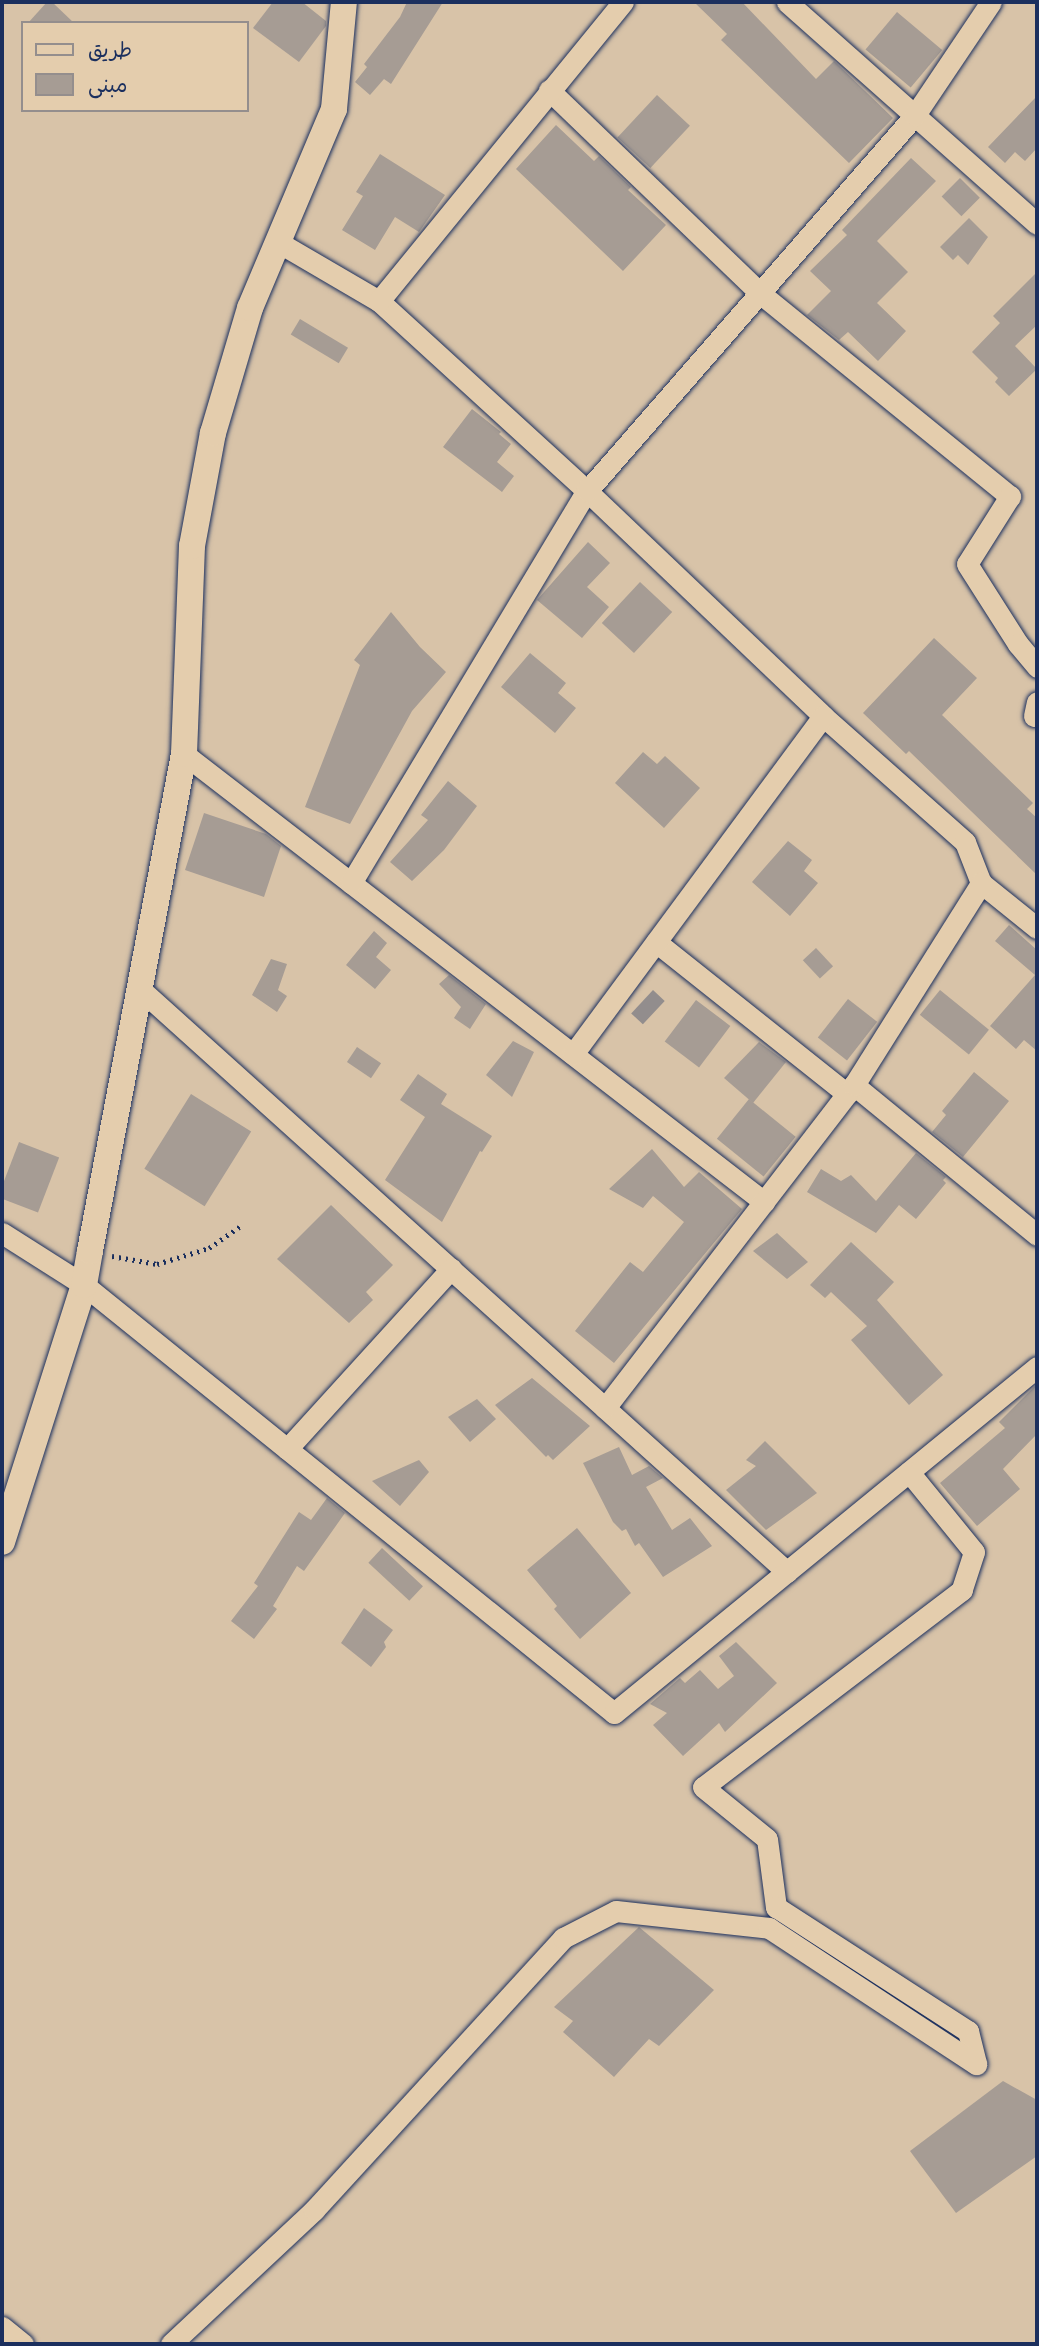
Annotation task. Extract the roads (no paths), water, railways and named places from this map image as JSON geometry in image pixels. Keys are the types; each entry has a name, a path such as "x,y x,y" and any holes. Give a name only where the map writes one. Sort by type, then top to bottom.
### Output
{"street":[{"path":"2,1542 84,1285 184,754 192,546 213,433 250,308 334,109 344,2"},
{"path":"379,301 549,89 623,2"},
{"path":"787,2 1037,223"},
{"path":"351,883 587,491 915,115 991,2"},
{"path":"549,89 761,294 1010,496 967,564 1018,644 1037,667"},
{"path":"278,242 379,301 587,491 823,716 965,842 981,883 1037,928"},
{"path":"573,1054 823,716"},
{"path":"184,754 764,1202"},
{"path":"605,1408 850,1090 981,883"},
{"path":"656,942 1037,1235"},
{"path":"140,989 787,1572"},
{"path":"2,1233 84,1285 614,1713 1037,1367"},
{"path":"287,1449 451,1269"},
{"path":"171,2344 314,2210 563,1938 616,1911 769,1928 976,2064 968,2031 776,1907 767,1839 703,1787 962,1590 974,1552 909,1472"},
{"path":"2,2327 23,2344"}]}
